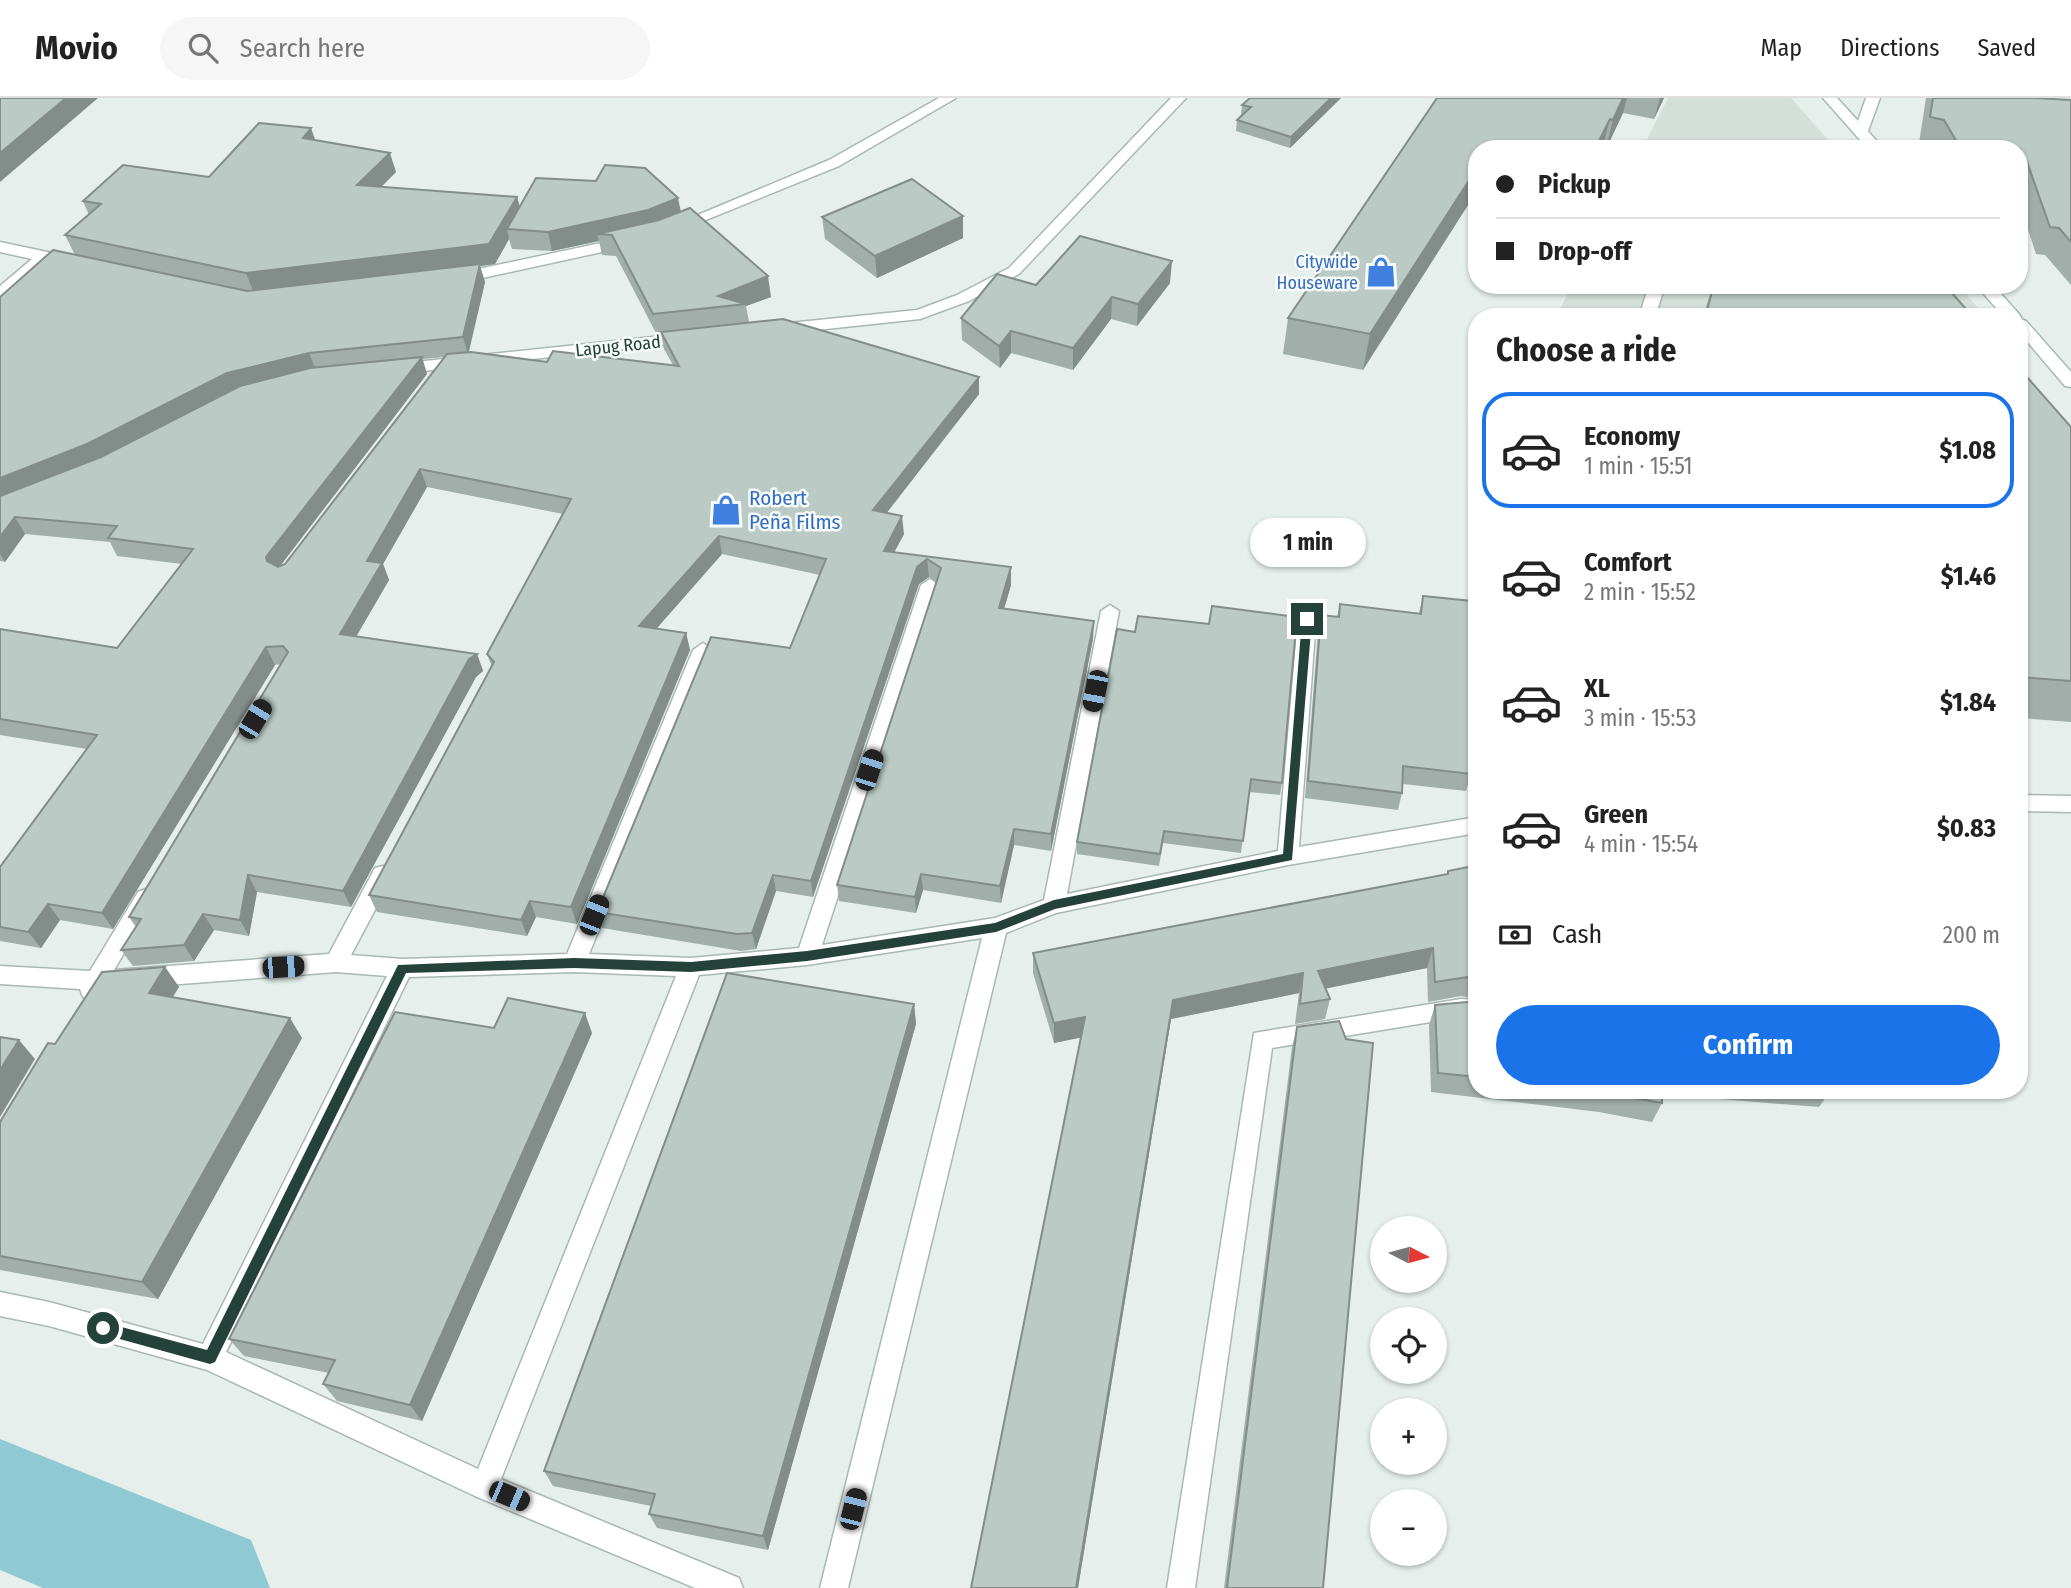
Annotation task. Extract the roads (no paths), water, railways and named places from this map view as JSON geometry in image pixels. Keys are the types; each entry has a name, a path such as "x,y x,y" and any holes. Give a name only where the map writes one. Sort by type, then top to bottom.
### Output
{"street":[{"path":"435,281 476,276 651,237 834,163 949,98"},
{"path":"767,330 920,314 963,298 1014,271 1179,98"},
{"path":"1830,98 1868,140"},
{"path":"1861,131 1873,98"},
{"path":"0,247 83,265"},
{"path":"0,294 44,257"},
{"path":"1989,294 2003,308"},
{"path":"2028,333 2071,382"},
{"name":"Lapug Road","path":"382,371 711,336"},
{"path":"430,385 447,363"},
{"path":"807,956 930,585"},
{"path":"1054,905 1110,611"},
{"path":"1288,857 1307,619"},
{"path":"574,963 703,650"},
{"path":"2028,803 2071,804"},
{"path":"0,975 96,981 336,963 402,968 574,963 691,967 807,956 996,927 1054,905 1288,857 1468,827"},
{"path":"336,963 393,856"},
{"path":"82,1004 154,886"},
{"path":"834,1588 996,927"},
{"path":"485,1486 691,967"},
{"path":"210,1358 402,968"},
{"path":"1181,1588 1262,1040 1468,1008"},
{"path":"0,1304 49,1314 210,1358 485,1486 729,1588"}],"waterway":[{"path":"0,1504 203,1588"}],"place":[{"name":"Citywide Houseware","path":"1381,272"},
{"name":"Robert Peña Films","path":"726,510"}]}
